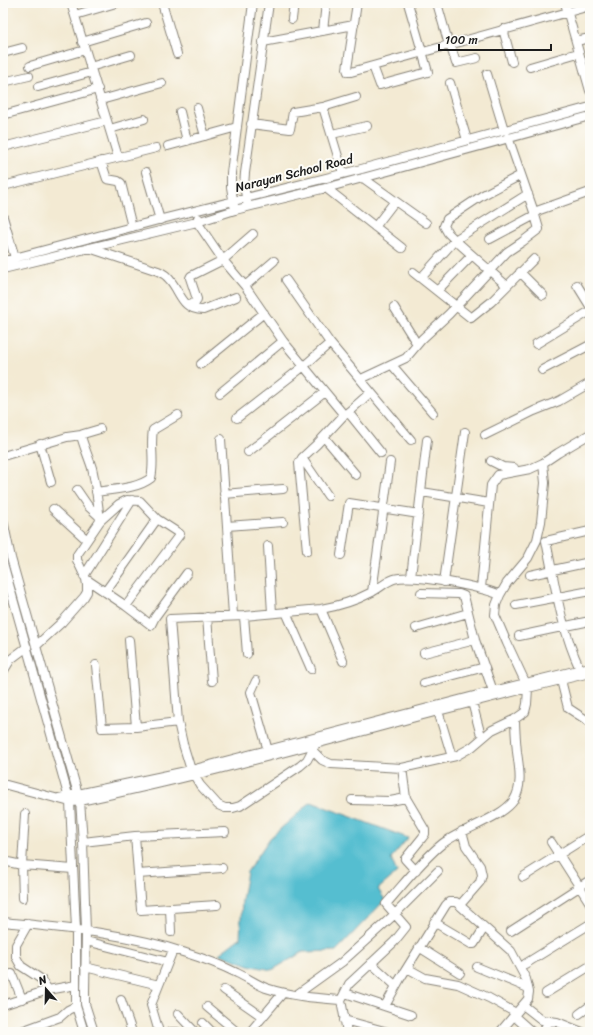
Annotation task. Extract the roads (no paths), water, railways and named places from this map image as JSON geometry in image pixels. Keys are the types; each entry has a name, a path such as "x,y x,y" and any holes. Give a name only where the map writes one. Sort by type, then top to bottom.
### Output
{"street":[{"path":"71,3 118,157"},
{"path":"75,15 116,3"},
{"path":"162,3 177,54"},
{"path":"235,210 231,174 253,3"},
{"path":"249,207 244,186 245,173 268,3"},
{"path":"292,19 294,3"},
{"path":"323,31 326,3"},
{"path":"357,3 347,69 348,72 567,11 590,6"},
{"path":"373,66 380,85 428,72 408,3"},
{"path":"437,3 456,63 477,58"},
{"path":"565,3 590,91"},
{"path":"82,42 146,23"},
{"path":"262,42 354,25"},
{"path":"503,30 512,62"},
{"path":"576,41 590,38"},
{"path":"3,53 22,48"},
{"path":"30,66 85,50"},
{"path":"530,67 578,53"},
{"path":"38,87 132,55"},
{"path":"361,380 406,358 417,344 456,306 507,252 539,229 487,74"},
{"path":"3,82 29,76"},
{"path":"101,100 162,83"},
{"path":"450,83 467,140"},
{"path":"3,115 98,89"},
{"path":"251,124 290,129 292,112 323,107 356,97"},
{"path":"323,107 344,174"},
{"name":"Narayan School Road","path":"3,261 246,197 344,174 467,140 506,134 590,107"},
{"path":"197,108 205,136"},
{"path":"180,112 188,141"},
{"path":"3,270 89,247 197,222 235,210 363,178 506,134 589,118"},
{"path":"3,147 144,119"},
{"path":"332,134 367,126"},
{"path":"168,146 237,127"},
{"path":"3,186 156,148"},
{"path":"101,161 106,179 118,181 121,184 132,227"},
{"path":"146,172 160,220"},
{"path":"506,285 455,240 444,226 447,219 483,195 521,175"},
{"path":"363,178 426,223"},
{"path":"326,188 402,248"},
{"path":"490,239 534,213 590,192"},
{"path":"421,278 455,240 528,194"},
{"path":"375,227 395,201"},
{"path":"200,210 197,222 223,260 245,286 283,341 325,392 381,453"},
{"path":"3,217 15,258"},
{"path":"189,305 196,302 197,299 190,278 191,276 223,260 254,234"},
{"path":"89,247 158,271 167,276 181,299 198,310 203,310 236,297"},
{"path":"437,291 472,255"},
{"path":"413,272 471,318 491,302 506,285 534,259"},
{"path":"245,286 274,261"},
{"path":"520,272 543,295"},
{"path":"286,280 330,343 411,440"},
{"path":"577,285 590,306"},
{"path":"394,308 417,344"},
{"path":"536,344 590,312"},
{"path":"201,364 264,313"},
{"path":"220,392 283,341"},
{"path":"238,418 304,366 330,343"},
{"path":"542,370 590,345"},
{"path":"392,365 433,413"},
{"path":"485,435 534,410 559,401 590,383"},
{"path":"248,452 325,392"},
{"path":"307,551 299,463 302,458 346,414 371,392"},
{"path":"96,492 147,482 151,478 153,470 153,430 178,415"},
{"path":"3,456 40,444 81,435 100,429"},
{"path":"444,582 465,432"},
{"path":"481,588 491,485 498,475 530,469 543,463 590,434"},
{"path":"81,435 89,458 100,519"},
{"path":"324,437 356,475"},
{"path":"221,439 233,615"},
{"path":"411,577 427,440"},
{"path":"40,444 51,482"},
{"path":"302,458 328,496"},
{"path":"491,461 498,466 510,468 543,463"},
{"path":"372,592 390,462"},
{"path":"314,747 322,760 331,764 402,768 456,756 472,747 492,730 525,712 527,704 527,685 495,615 496,605 500,595 507,583 528,558 537,540 541,522 545,483 543,463"},
{"path":"224,494 283,489"},
{"path":"77,490 88,506 100,519"},
{"path":"422,492 489,503"},
{"path":"36,646 62,622 87,592 85,578 77,560 77,555 100,519 120,504 127,500 132,500 140,501 157,519 180,534 126,606"},
{"path":"85,578 132,500"},
{"path":"341,555 349,503 419,514"},
{"path":"53,509 87,540"},
{"path":"105,592 157,519"},
{"path":"3,520 11,558 79,798 83,842 86,931 85,1004 94,1032"},
{"path":"227,526 283,522"},
{"path":"580,669 572,652 565,627 546,541 590,531"},
{"path":"268,546 272,613"},
{"path":"530,575 590,562"},
{"path":"3,563 69,799 76,929 76,1006 84,1032"},
{"path":"85,578 151,625 155,617 187,573"},
{"path":"314,747 307,760 300,766 240,806 225,808 218,805 200,785 193,773 183,744 178,722 170,619 233,615 244,616 333,607 372,592 383,584 395,579 411,577 481,588 500,595"},
{"path":"516,606 590,591"},
{"path":"420,593 459,594 464,596 475,640 493,691"},
{"path":"321,609 344,661"},
{"path":"286,612 311,669"},
{"path":"416,628 468,613"},
{"path":"244,616 247,654"},
{"path":"207,617 212,681"},
{"path":"518,636 590,621"},
{"path":"128,640 136,727"},
{"path":"424,653 475,640"},
{"path":"3,672 11,659 27,647"},
{"path":"96,665 102,728 136,727 178,722"},
{"path":"424,683 485,667"},
{"path":"269,753 314,747 590,667"},
{"path":"3,784 56,798 79,798 193,773 493,691 561,680 590,673"},
{"path":"561,680 568,708 590,721"},
{"path":"256,681 251,692 269,753"},
{"path":"472,702 480,732"},
{"path":"438,711 452,757"},
{"path":"347,1032 341,1000 350,984 394,942 406,927 386,904 442,844 462,831 500,813 514,800 519,788 520,778 514,719"},
{"path":"402,768 406,798 424,830 422,838 405,859 416,871"},
{"path":"352,800 390,801 406,798"},
{"path":"23,898 22,865 25,814"},
{"path":"460,905 480,882 482,874 480,866 466,846 462,831"},
{"path":"83,842 134,836 225,832"},
{"path":"523,877 590,835"},
{"path":"134,836 141,910 217,905"},
{"path":"551,842 590,903"},
{"path":"3,861 22,865 73,869"},
{"path":"138,874 222,868"},
{"path":"296,995 342,962 395,914 438,872"},
{"path":"511,931 590,880"},
{"path":"385,1006 446,904 449,902 456,902 511,951 526,979 529,992 528,999 500,1032"},
{"path":"170,908 172,932"},
{"path":"3,922 76,929 135,939 185,952 235,972 265,987 283,993 341,1000"},
{"path":"434,922 471,944 476,942 484,928"},
{"path":"28,924 16,945 16,957 21,966 41,979 48,990"},
{"path":"525,964 590,924"},
{"path":"86,941 168,962"},
{"path":"419,947 460,973"},
{"path":"159,1032 152,1005 173,950"},
{"path":"371,963 396,986"},
{"path":"546,993 590,966"},
{"path":"85,967 159,985"},
{"path":"477,967 528,988"},
{"path":"407,968 425,978 458,984 489,998 515,1014 532,1032"},
{"path":"3,975 12,974 22,999"},
{"path":"3,1005 48,990 76,985"},
{"path":"224,990 263,1017"},
{"path":"250,1032 283,993"},
{"path":"345,993 411,1015"},
{"path":"121,1000 132,1032"},
{"path":"522,1005 542,1020 557,1022 582,1032"},
{"path":"19,1032 60,1017 68,1010 76,1006"},
{"path":"579,1014 590,1006"},
{"path":"206,1007 237,1032"},
{"path":"178,1014 195,1032"},
{"path":"344,1020 388,1032"},
{"path":"543,1032 549,1021"},
{"path":"203,1023 212,1032"},
{"path":"172,1032 177,1032"}],"water":[{"path":"311,802 408,838 391,858 397,873 378,889 385,900 336,951 303,952 272,970 252,966 219,954 240,938 242,900 247,872 270,838"}]}
